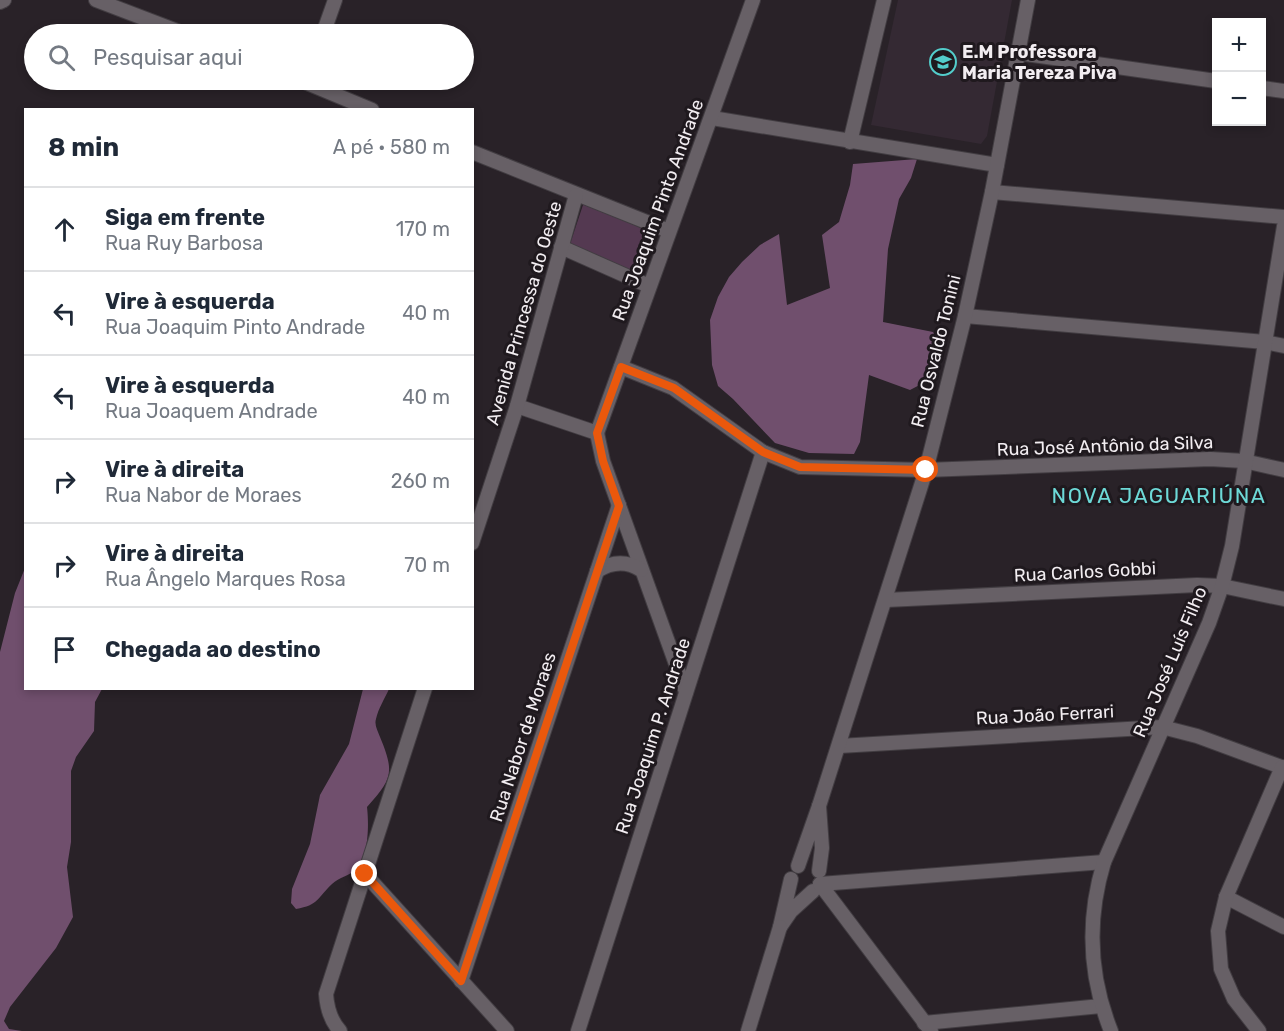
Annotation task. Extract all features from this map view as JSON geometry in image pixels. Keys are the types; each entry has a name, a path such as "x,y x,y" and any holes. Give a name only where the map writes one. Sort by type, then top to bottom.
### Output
{"street":[{"path":"0,2 4,0"},
{"path":"96,0 159,24"},
{"path":"327,24 335,0"},
{"name":"Rua Joaquim Pinto Andrade","path":"597,433 753,0"},
{"path":"850,142 884,0"},
{"name":"Rua Osvaldo Tonini","path":"748,1031 780,927 794,869 798,866 819,806 926,470 965,316 992,192 1028,0"},
{"path":"1019,53 1212,80"},
{"path":"1266,89 1284,91"},
{"path":"327,90 367,108"},
{"path":"712,118 997,165"},
{"path":"474,153 669,231"},
{"path":"992,192 1284,217"},
{"name":"Avenida Princessa do Oeste","path":"474,537 517,406 576,195"},
{"name":"Rua José Luís Filho","path":"1111,1031 1101,1006 1093,960 1096,890 1104,862 1209,623 1222,586 1232,546 1284,226"},
{"path":"561,247 649,286"},
{"path":"965,316 1265,342 1284,346"},
{"name":"Rua José Antônio da Silva","path":"621,367 674,388 763,452 800,467 926,470 1210,459 1244,461 1284,470"},
{"path":"517,406 597,433 603,461 686,692"},
{"name":"Rua Joaquim P. Andrade","path":"578,1031 763,452"},
{"name":"Rua Nabor de Moraes","path":"461,981 619,506"},
{"path":"597,572 607,565 623,563 641,570"},
{"name":"Rua Carlos Gobbi","path":"886,600 1197,585 1222,586 1284,599"},
{"path":"340,1031 335,1026 327,1008 326,994 424,690"},
{"name":"Rua João Ferrari","path":"838,746 1162,727 1197,736 1283,767"},
{"path":"1259,1031 1234,999 1221,969 1218,931 1226,897 1283,767"},
{"name":"Rua Osvaldo Tonini","path":"780,927 817,882 822,848 819,806"},
{"path":"791,879 799,891 817,882 1104,862"},
{"path":"798,866 807,863 817,882 927,1027 1101,1006"},
{"path":"365,874 507,1031"},
{"path":"1226,897 1284,927"}],"shaded area":[{"name":"E.M Professora Maria Tereza Piva","path":"898,0 1012,0 987,136 981,144 871,125"},
{"path":"917,159 911,178 899,199 888,249 883,322 933,332 944,351 935,377 910,390 869,375 860,442 854,454 809,453 775,443 718,386 712,365 710,320 718,297 729,277 742,262 760,245 779,234 787,305 830,288 822,235 839,222 850,185 853,164"},
{"path":"584,202 645,230 653,247 641,277 569,247"},
{"path":"24,570 24,690 101,690 95,702 94,731 76,757 71,771 71,842 67,867 73,917 56,948 10,1007 4,1021 9,1029 22,1031 0,1031 0,652 15,593"},
{"path":"363,690 388,690 376,719 376,728 388,759 388,775 382,789 367,807 367,840 363,857 354,871 335,882 314,903 296,909 291,903 292,889 310,844 320,795 349,744"}],"place":[{"name":"E.M Professora Maria Tereza Piva","path":"943,62"}],"district":[{"name":"NOVA JAGUARIÚNA","path":"1159,495"}],"route":[{"path":"365,874 461,981 619,506 603,461 597,433 621,367 674,388 763,452 800,467 926,470"}]}
